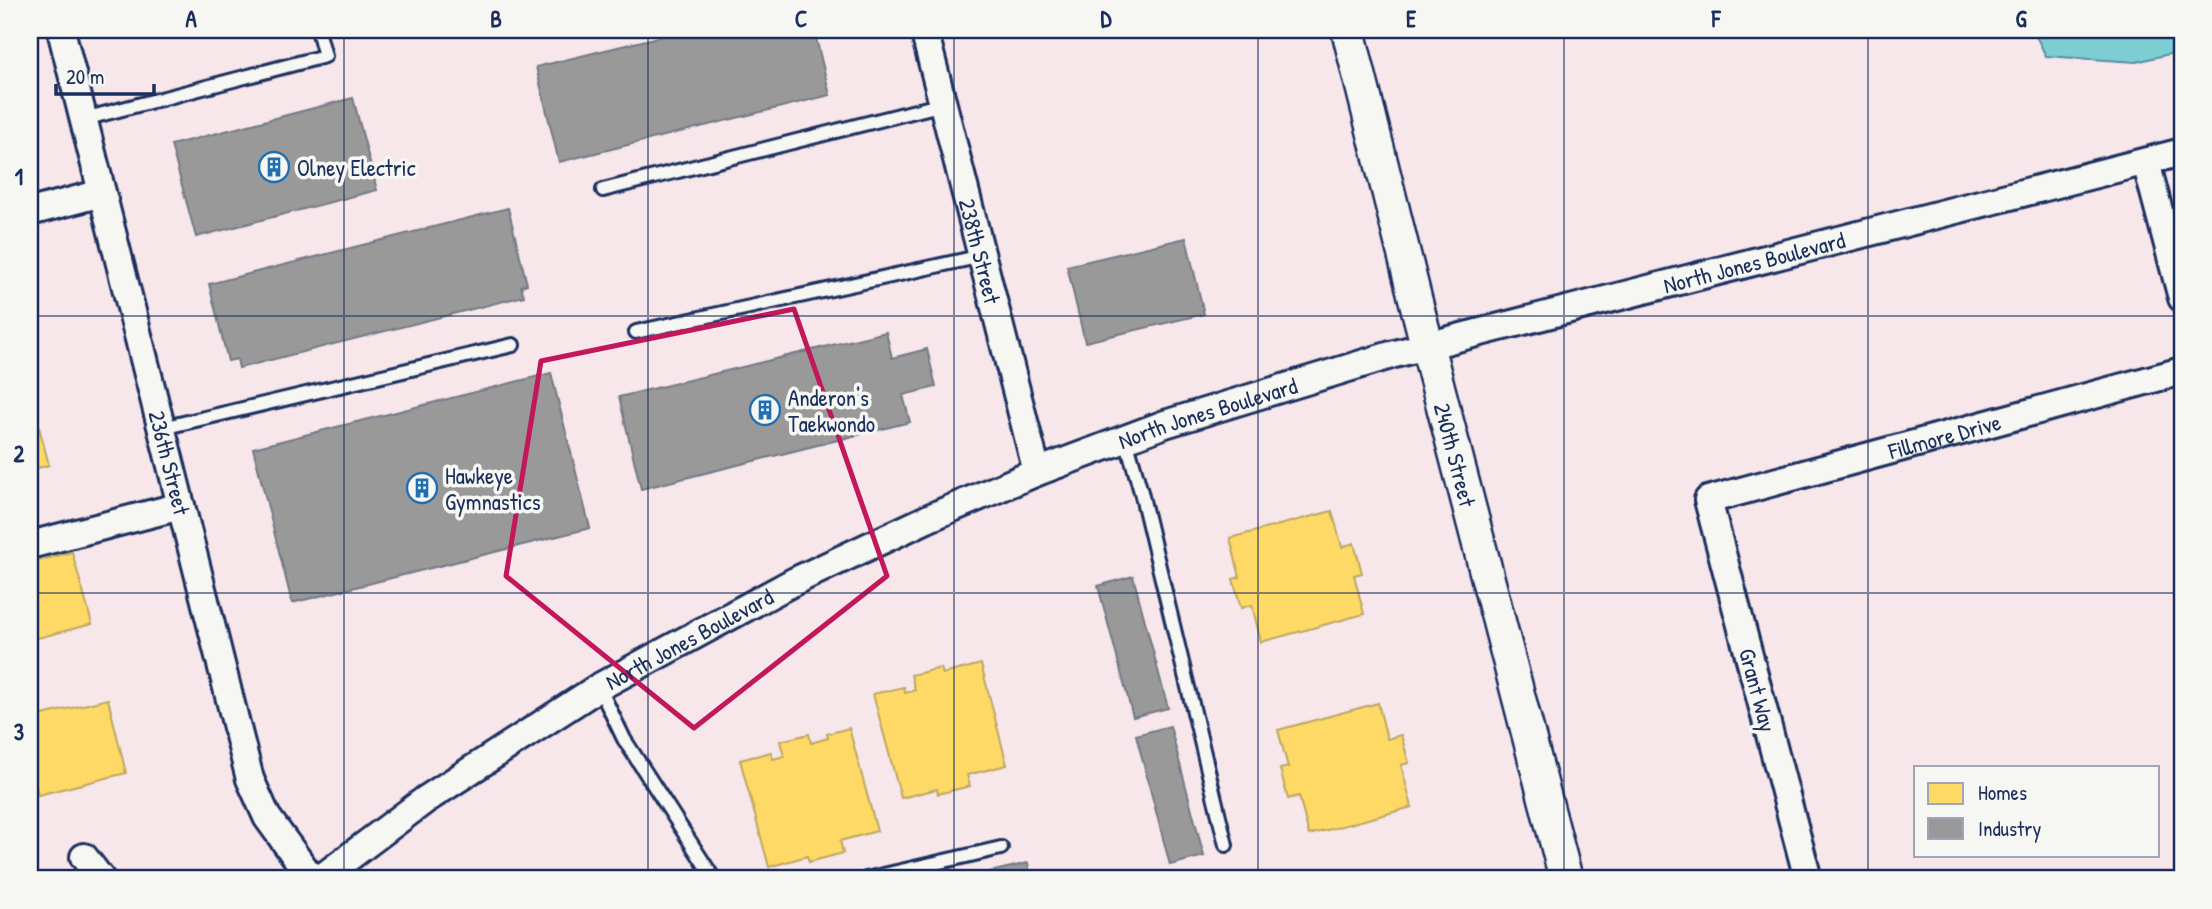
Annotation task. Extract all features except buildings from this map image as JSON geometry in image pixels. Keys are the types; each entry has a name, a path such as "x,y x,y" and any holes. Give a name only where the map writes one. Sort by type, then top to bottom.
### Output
{"street":[{"name":"236th Street","path":"61,30 250,779 267,817 312,879"},
{"name":"238th Street","path":"925,30 1037,472"},
{"name":"240th Street","path":"1348,30 1566,879"},
{"name":"North Jones Boulevard","path":"320,879 425,800 598,687 795,581 1037,472 1294,383 1427,346 2182,152"},
{"path":"2146,162 2182,298"},
{"path":"30,212 103,193"},
{"name":"Fillmore Drive","path":"1707,500 2182,371"},
{"name":"Grant Way","path":"1707,500 1808,879"},
{"path":"30,545 181,506"},
{"path":"84,857 101,879"}],"lane":[{"path":"84,119 325,56 318,30"},
{"path":"603,190 943,104"},
{"path":"636,332 982,256"},
{"path":"162,428 513,345"},
{"path":"1126,439 1226,845"},
{"path":"598,687 624,739 713,879"},
{"path":"866,879 1001,848"}],"highlighted area":[{"path":"794,309 887,576 694,728 506,576 541,361"}],"water":[{"path":"2033,30 2182,30 2182,51 2136,62 2046,56"}],"place":[{"name":"Olney Electric","path":"274,167"},
{"name":"Anderon's Taekwondo","path":"765,410"},
{"name":"Hawkeye Gymnastics","path":"422,488"}]}
